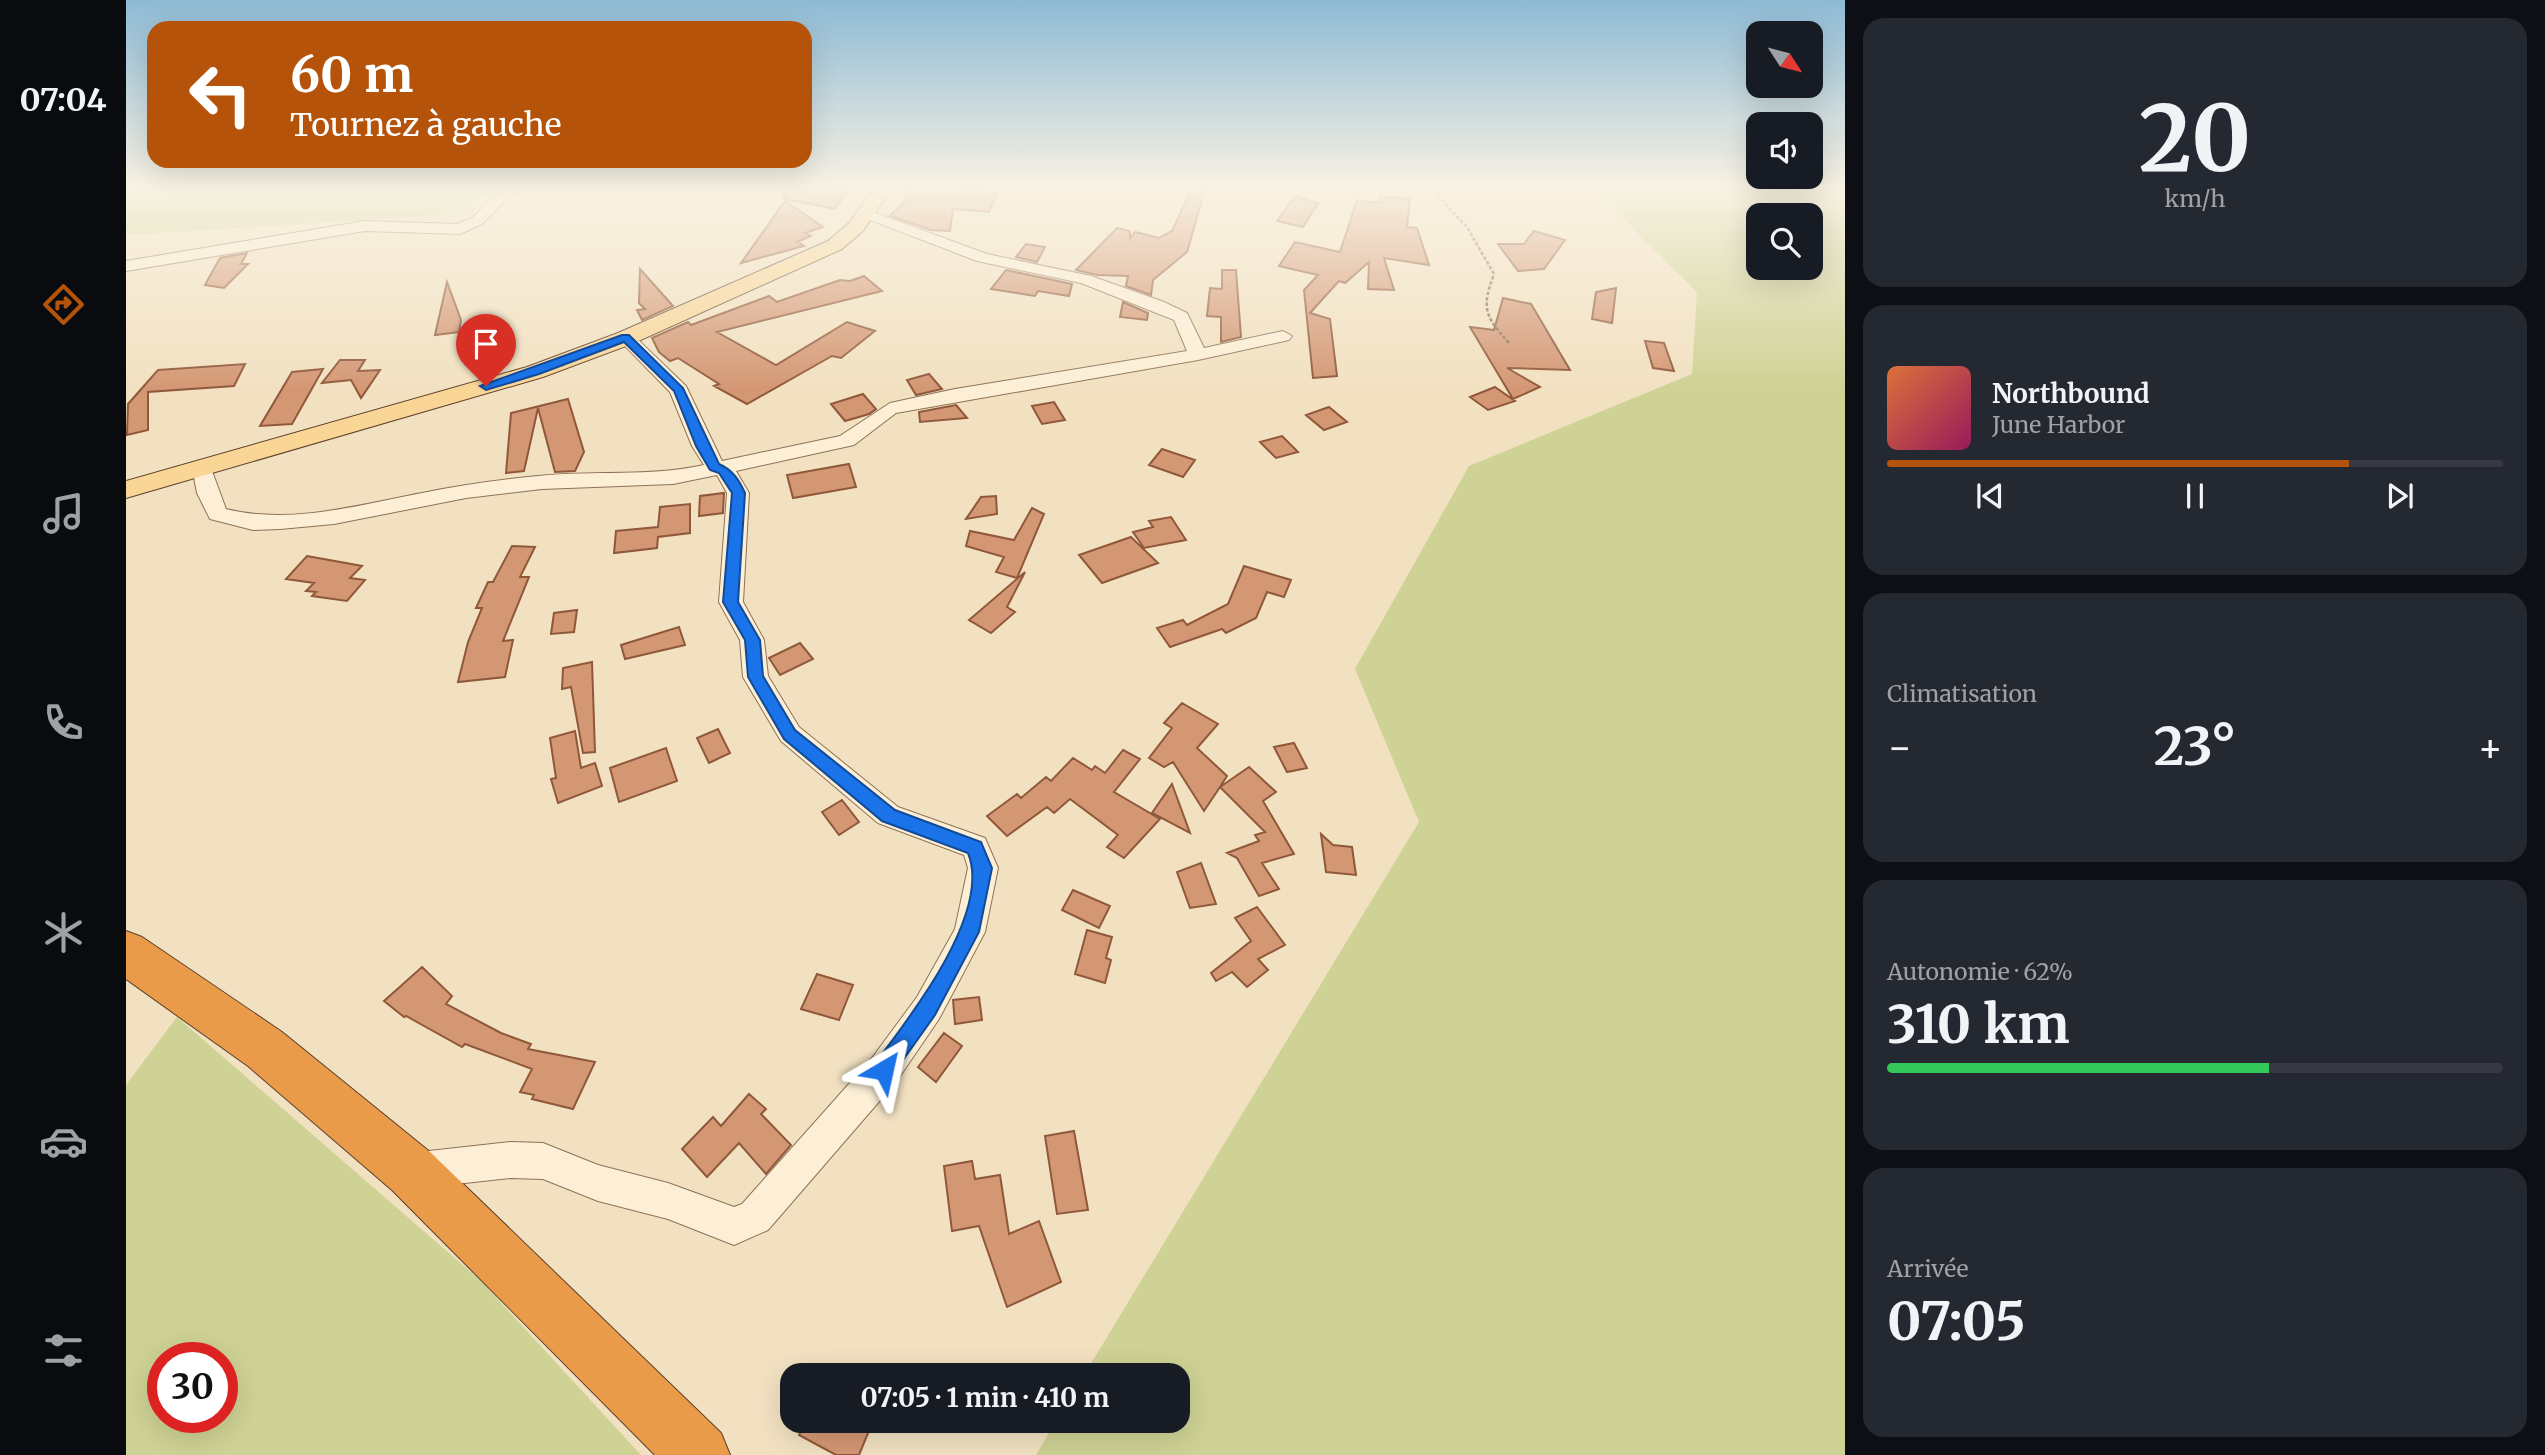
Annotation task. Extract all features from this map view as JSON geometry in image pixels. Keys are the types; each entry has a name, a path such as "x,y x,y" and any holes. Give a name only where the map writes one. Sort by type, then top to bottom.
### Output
{"highway":[{"path":"126,952 265,1049 411,1171 699,1455"}],"main road":[{"path":"126,490 535,372 626,338 815,254"}],"street":[{"path":"126,266 198,254"},
{"path":"973,254 1085,279 1158,306 1181,317 1198,355"},
{"path":"202,467 208,494 218,514 253,523 334,517 467,491 542,482 673,478 847,441 890,409 955,395 1198,355 1283,336"},
{"path":"411,1171 511,1160 543,1161 598,1183 668,1201 734,1226 755,1217 884,1070 928,1008 970,932 983,868 975,848 888,816 790,734 756,677 752,640 730,602 738,493 733,480 724,470 715,467 679,390 626,338"}],"path":[{"path":"1483,254 1494,274 1484,300 1488,319 1509,343"}],"green space":[{"path":"1659,254 1746,254 1746,280 1823,280 1823,254 1845,254 1845,1455 1036,1455 1049,1433 1190,1433 1190,1363 1091,1363 1419,822 1355,669 1469,466 1692,374 1697,292"},
{"path":"177,1017 480,1280 641,1455 126,1455 126,1085"}],"building":[{"path":"247,254 241,264 248,264 224,288 205,285 220,258"},
{"path":"747,254 775,254 741,263"},
{"path":"1018,254 1041,254 1037,262 1016,257"},
{"path":"1092,254 1185,254 1153,280 1151,295 1126,286 1128,276 1097,275 1076,270"},
{"path":"1287,254 1425,254 1429,265 1384,258 1394,290 1368,289 1369,262 1345,283 1339,281 1310,313 1330,319 1337,376 1313,378 1304,290 1318,275 1279,266"},
{"path":"1505,254 1555,254 1544,269 1518,271"},
{"path":"640,269 673,306 642,320 637,310 645,309 639,303"},
{"path":"1006,270 1072,284 1069,296 1038,291 1035,296 991,289"},
{"path":"1222,270 1236,270 1241,337 1221,342 1221,317 1207,316 1210,288 1222,289"},
{"path":"864,276 882,291 717,332 776,365 847,322 875,331 841,358 832,356 747,404 714,386 719,384 678,358 670,361 659,352 652,338 688,322 691,325 769,296 777,302 840,280 850,281"},
{"path":"447,282 461,320 459,332 435,335"},
{"path":"1616,288 1612,323 1592,319 1596,292"},
{"path":"1503,298 1531,304 1570,370 1507,368 1540,387 1513,399 1470,327 1494,330"},
{"path":"1123,302 1148,313 1147,320 1120,317"},
{"path":"1645,341 1664,343 1674,371 1653,368"},
{"path":"340,360 365,360 358,371 380,370 361,398 351,380 322,383"},
{"path":"245,364 234,386 148,392 148,430 127,435 128,404 158,370"},
{"path":"323,369 292,424 260,426 292,372"},
{"path":"929,374 942,389 916,395 907,380"},
{"path":"1495,387 1515,401 1488,410 1470,397"},
{"path":"863,394 876,409 869,414 845,421 831,404"},
{"path":"568,399 584,452 575,471 555,472 538,408 524,471 506,473 511,413"},
{"path":"1054,402 1065,420 1042,424 1032,406"},
{"path":"956,405 967,418 920,422 919,412"},
{"path":"1329,407 1347,422 1324,430 1306,415"},
{"path":"1282,436 1298,452 1276,458 1260,442"},
{"path":"1162,449 1195,460 1183,477 1149,465"},
{"path":"849,464 856,487 793,498 787,475"},
{"path":"724,493 723,513 699,516 700,496"},
{"path":"996,496 997,514 966,519 981,497"},
{"path":"690,504 690,533 658,537 657,548 614,553 616,531 658,527 660,507"},
{"path":"1032,508 1044,514 1017,578 996,572 1004,557 966,546 970,531 1014,540"},
{"path":"1171,517 1186,540 1144,548 1133,532 1153,527 1149,521"},
{"path":"1131,537 1158,563 1102,583 1079,555"},
{"path":"512,546 535,547 520,577 529,577 503,641 513,640 505,677 458,682 468,642 482,608 476,608 488,582 493,582"},
{"path":"307,556 362,566 350,578 365,580 347,601 312,596 316,592 306,591 314,583 286,579"},
{"path":"1244,566 1291,580 1284,597 1267,592 1256,618 1226,633 1222,629 1170,647 1157,628 1183,620 1187,625 1228,604"},
{"path":"1025,572 1007,607 1015,612 991,633 969,620"},
{"path":"577,610 574,632 551,634 554,613"},
{"path":"679,627 685,645 625,659 621,645"},
{"path":"800,643 813,659 780,675 769,658"},
{"path":"592,662 595,752 583,753 571,687 562,689 563,668"},
{"path":"1182,703 1218,724 1197,748 1227,776 1204,811 1173,762 1164,767 1149,758 1172,728 1164,723"},
{"path":"718,729 730,753 709,763 697,738"},
{"path":"575,731 581,768 595,763 602,786 558,803 551,779 556,778 550,738"},
{"path":"1294,743 1307,768 1287,772 1274,747"},
{"path":"666,748 677,781 619,802 610,768"},
{"path":"1123,750 1140,759 1114,792 1160,819 1124,858 1107,847 1118,835 1070,799 1054,813 1047,807 1007,836 987,816 1017,794 1021,798 1046,777 1051,781 1073,758 1092,770 1095,766 1105,773"},
{"path":"1249,767 1276,792 1263,801 1294,854 1262,863 1279,889 1259,896 1237,858 1227,853 1259,841 1255,835 1265,832 1220,787"},
{"path":"1172,784 1190,833 1152,813"},
{"path":"842,800 859,822 839,835 822,812"},
{"path":"1321,834 1333,845 1352,847 1356,875 1326,872"},
{"path":"1201,863 1216,904 1190,908 1177,872"},
{"path":"1073,890 1110,906 1099,928 1062,910"},
{"path":"1257,907 1285,945 1258,959 1268,970 1247,987 1232,972 1216,981 1211,973 1251,941 1235,918"},
{"path":"1087,930 1112,937 1106,958 1111,960 1105,983 1075,974"},
{"path":"422,967 452,996 446,1004 501,1033 531,1044 528,1049 595,1062 573,1109 532,1099 534,1095 520,1092 532,1069 465,1044 462,1047 404,1017 384,1001"},
{"path":"817,974 853,985 839,1020 801,1009"},
{"path":"979,997 982,1020 955,1024 953,1000"},
{"path":"944,1033 962,1046 936,1082 918,1067"},
{"path":"749,1094 766,1109 761,1114 791,1145 766,1174 739,1143 707,1177 682,1149 713,1117 721,1126"},
{"path":"1074,1131 1088,1210 1057,1214 1045,1136"},
{"path":"972,1161 975,1179 1000,1175 1009,1234 1039,1221 1061,1282 1007,1307 979,1226 952,1231 944,1166"},
{"path":"868,1433 859,1455 836,1455 799,1435"}],"route":[{"path":"486,386 535,372 626,338 679,390 702,446 715,467 724,470 733,480 738,493 739,512 730,602 752,640 756,677 790,734 888,816 975,848 983,868 970,932 928,1008 884,1070"}]}
